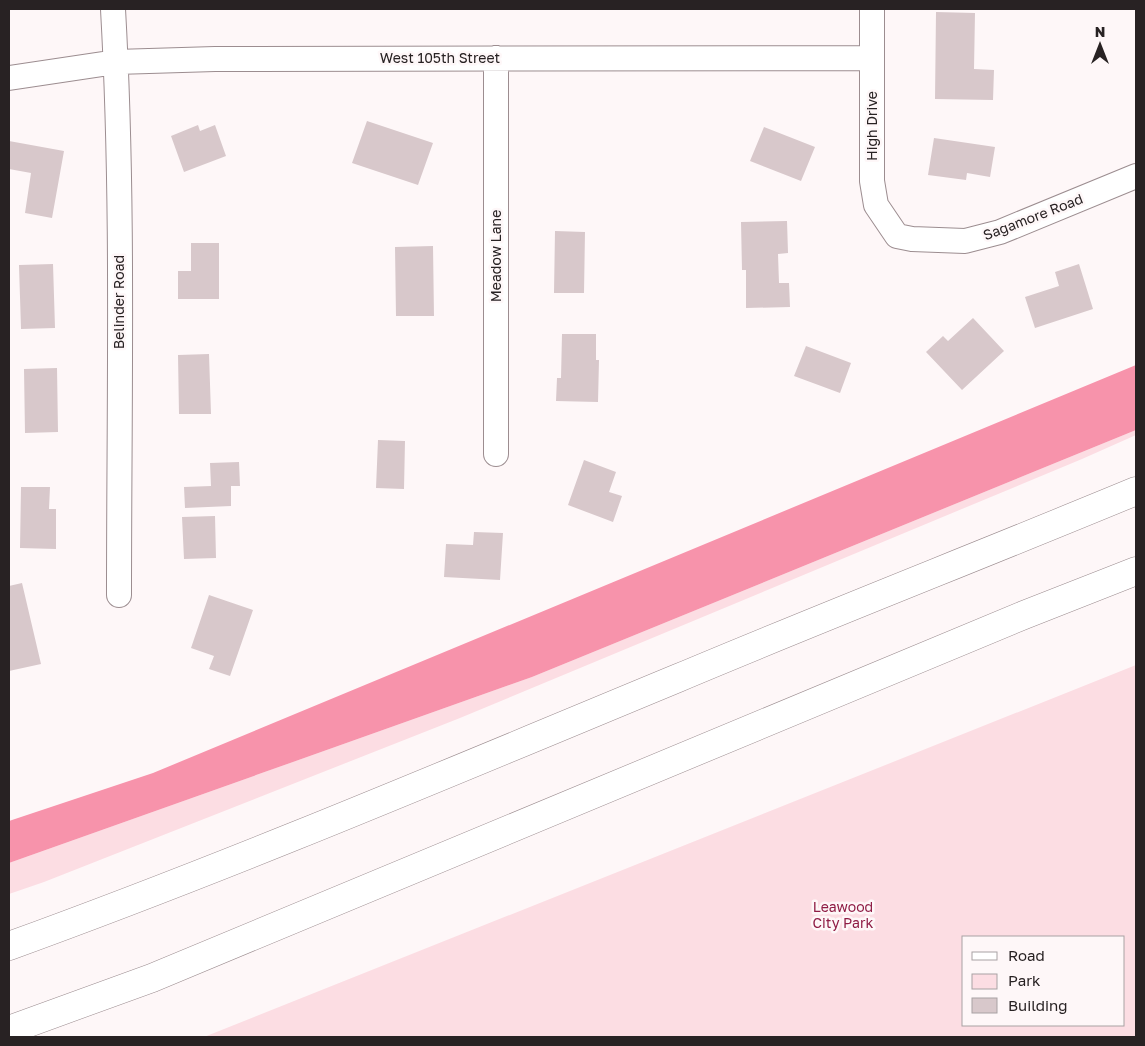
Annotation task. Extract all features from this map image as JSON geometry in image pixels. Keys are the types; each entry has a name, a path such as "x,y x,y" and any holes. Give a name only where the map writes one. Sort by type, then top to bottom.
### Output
{"highway":[{"path":"9,946 163,888 400,793 1136,491"},
{"path":"9,1030 152,978 1024,615 1136,571"}],"street":[{"name":"Belinder Road","path":"113,9 119,188 119,595"},
{"name":"High Drive","path":"872,9 872,181 876,205 897,236"},
{"name":"Meadow Lane","path":"496,58 496,454"},
{"name":"West 105th Street","path":"9,78 116,62 215,59 872,58"},
{"name":"Sagamore Road","path":"897,236 912,239 964,241 974,239 1000,232 1136,176"}],"green space":[{"path":"1136,430 1136,435 1082,459 460,718 44,882 9,894 9,863 532,677"},
{"name":"Leawood City Park","path":"1136,665 1136,1037 204,1037"}],"shaded area":[{"path":"1136,365 1136,430 532,677 9,863 9,821 153,773"}],"building":[{"path":"936,12 975,13 974,69 994,70 993,100 935,99"},
{"path":"367,121 433,143 418,185 352,163"},
{"path":"198,125 200,131 215,125 226,156 184,172 171,136"},
{"path":"764,127 815,147 801,181 750,161"},
{"path":"934,138 995,147 990,177 967,173 966,180 928,175"},
{"path":"9,141 64,151 52,218 25,213 31,173 9,169"},
{"path":"787,221 788,253 778,254 779,283 789,283 790,307 746,308 746,270 742,270 741,222"},
{"path":"555,231 585,232 584,293 554,293"},
{"path":"191,243 219,243 219,299 178,299 178,271 191,271"},
{"path":"433,246 434,316 396,316 395,247"},
{"path":"53,264 55,328 21,329 19,265"},
{"path":"1079,264 1093,309 1035,328 1025,297 1059,286 1055,272"},
{"path":"973,318 1004,351 962,390 926,352 943,336 948,341"},
{"path":"562,334 596,334 596,360 599,360 598,402 556,401 557,378 561,378"},
{"path":"806,346 851,363 840,393 794,376"},
{"path":"209,354 211,414 179,414 178,355"},
{"path":"57,368 58,432 25,433 24,369"},
{"path":"378,440 405,441 404,489 376,488"},
{"path":"584,460 616,472 609,492 622,496 613,522 568,505"},
{"path":"239,462 240,486 231,486 231,506 185,508 184,487 211,486 210,463"},
{"path":"21,487 50,487 49,509 56,509 56,549 20,548"},
{"path":"215,516 216,558 184,559 182,517"},
{"path":"474,532 503,533 500,580 444,577 446,544 473,545"},
{"path":"22,583 41,664 9,671 9,586"},
{"path":"209,595 253,610 230,676 209,669 214,656 191,648"}]}
